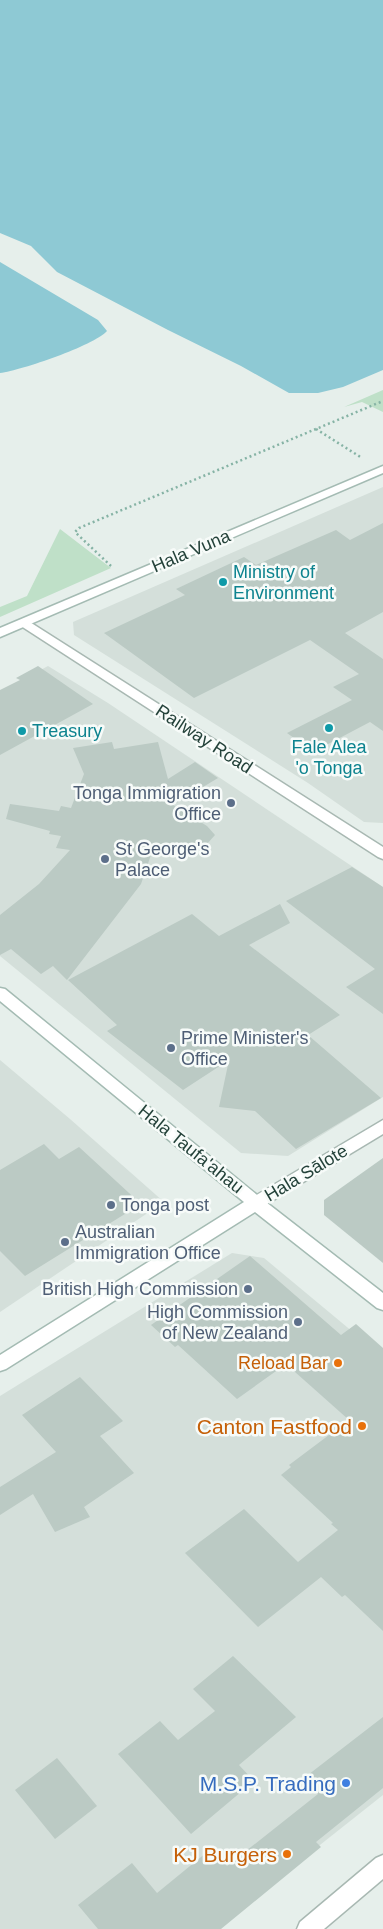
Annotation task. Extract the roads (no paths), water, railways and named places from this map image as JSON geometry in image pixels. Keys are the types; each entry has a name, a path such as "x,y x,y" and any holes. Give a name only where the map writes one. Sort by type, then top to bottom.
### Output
{"main road":[{"name":"Hala Vuna","path":"0,633 382,470"},
{"name":"Railway Road","path":"25,623 383,854"},
{"name":"Hala Taufa'ahau","path":"0,993 256,1203 383,1303"},
{"name":"Hala Sālote","path":"0,1364 256,1203 383,1126"},
{"path":"308,1929 383,1865"}],"water":[{"path":"0,0 383,0 383,370 343,387 318,393 289,393 241,366 57,272 31,246 0,233"},
{"path":"0,262 98,320 107,331 73,350 0,373"}],"place":[{"name":"Ministry of Environment","path":"223,582"},
{"name":"Fale Alea 'o Tonga","path":"329,728"},
{"name":"Treasury","path":"22,731"},
{"name":"Tonga Immigration Office","path":"231,803"},
{"name":"St George's Palace","path":"105,859"},
{"name":"Prime Minister's Office","path":"171,1048"},
{"name":"Tonga post","path":"111,1205"},
{"name":"Australian Immigration Office","path":"65,1242"},
{"name":"British High Commission","path":"248,1289"},
{"name":"High Commission of New Zealand","path":"298,1322"},
{"name":"Reload Bar","path":"338,1363"},
{"name":"Canton Fastfood","path":"362,1426"},
{"name":"M.S.P. Trading","path":"346,1783"},
{"name":"KJ Burgers","path":"287,1854"}]}
